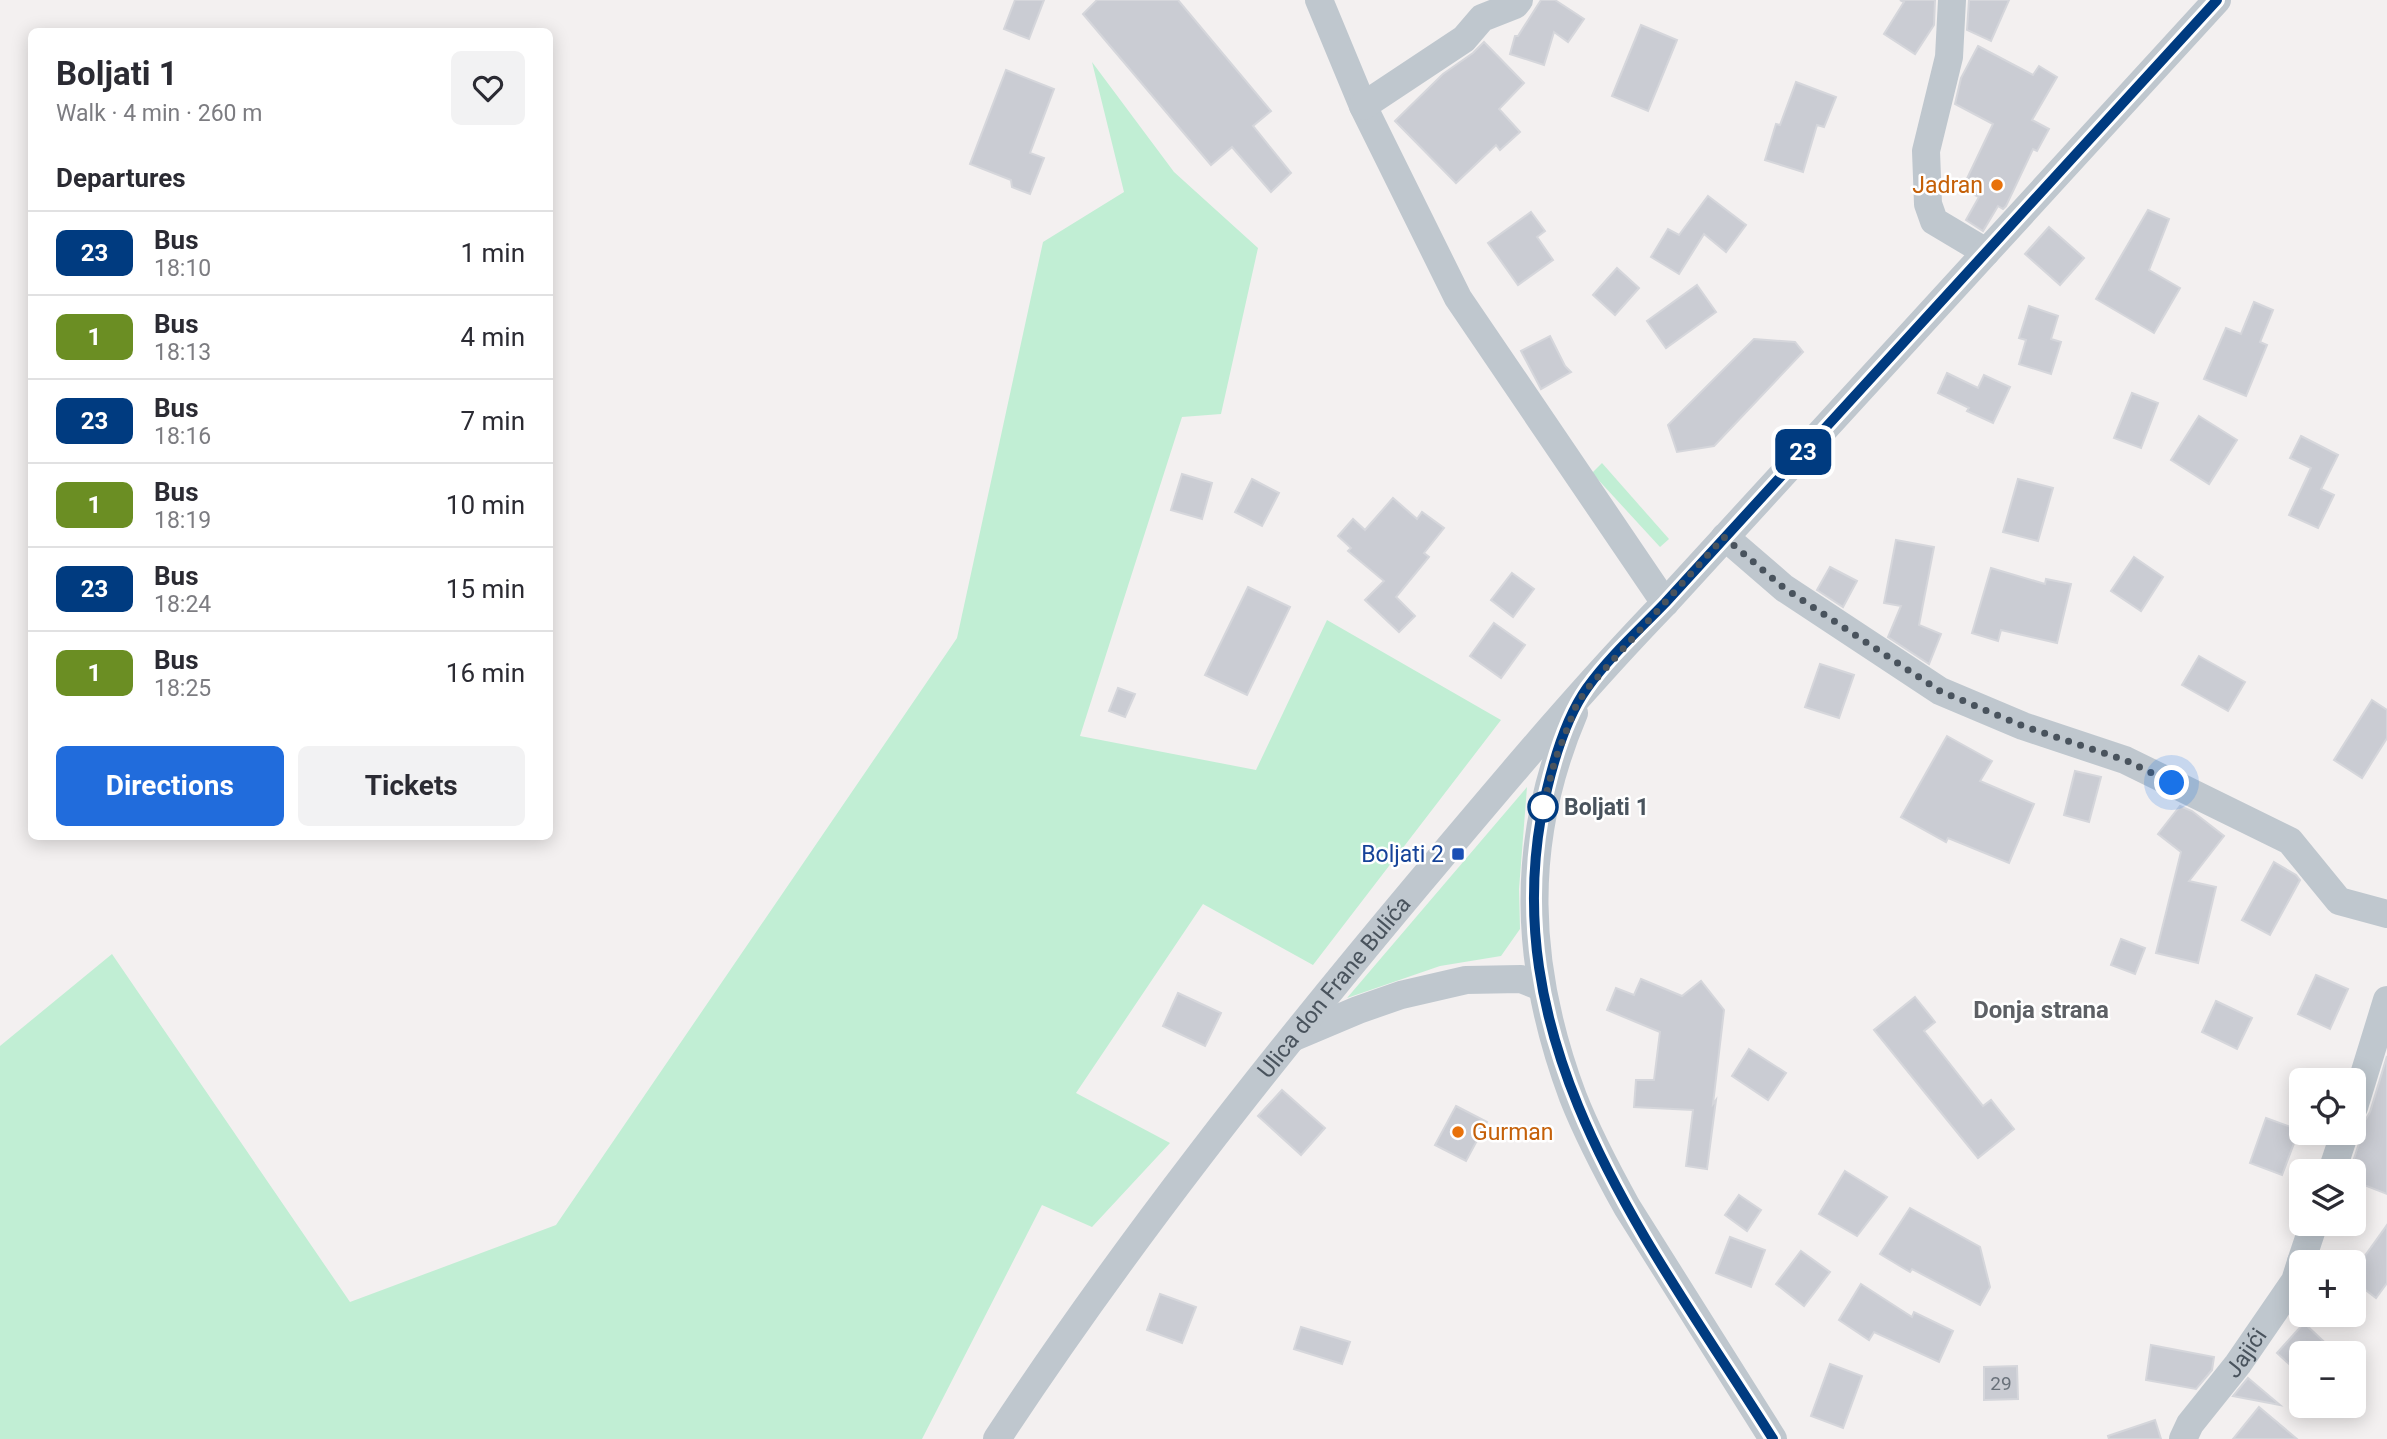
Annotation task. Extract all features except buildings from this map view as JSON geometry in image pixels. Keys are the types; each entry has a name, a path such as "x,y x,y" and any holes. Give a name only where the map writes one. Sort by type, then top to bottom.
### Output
{"street":[{"path":"1319,0 1363,106 1458,298 1665,603"},
{"path":"1363,106 1464,39 1482,18 1515,5 1519,0"},
{"path":"1952,0 1949,57 1926,151 1928,204 1934,222 1986,252"},
{"name":"Ulica don Frane Bulića","path":"996,1439 1109,1274 1289,1040 1502,786 1605,666 2217,0"},
{"path":"1724,537 1784,588 1940,691 2023,726 2125,760 2278,835 2290,841 2339,901 2387,914"},
{"path":"1586,690 1576,706 1555,760 1546,790 1539,832 1534,876 1534,924 1541,986 1566,1075 1592,1141 1627,1207 1773,1439"},
{"path":"1289,1040 1358,1010 1445,984 1503,977 1521,979 1541,986"},
{"path":"2366,1068 2387,1000"},
{"name":"Jajići","path":"2183,1439 2190,1424 2238,1364 2289,1290"}],"green space":[{"path":"1092,62 1174,172 1258,248 1221,414 1182,417 1080,736 1256,770 1327,620 1501,720 1313,965 1203,904 1076,1093 1170,1143 1092,1227 1042,1205 922,1439 0,1439 0,1046 112,954 350,1302 556,1225 957,638 1043,242 1124,192"},
{"path":"1602,463 1669,539 1660,547 1592,473"},
{"path":"1527,787 1519,889 1520,929 1501,956 1440,966 1347,998"}],"bus line":[{"name":"23","path":"1773,1439 1627,1207 1592,1141 1573,1097 1541,986 1534,924 1534,876 1550,775 1576,706 1605,666 2217,0"}],"place":[{"name":"Jadran","path":"1997,185"},
{"name":"Boljati 1","path":"1543,807"},
{"name":"Boljati 2","path":"1458,854"},
{"name":"Gurman","path":"1458,1132"}],"district":[{"name":"Donja strana","path":"2041,1010"}],"route":[{"path":"1543,807 1542,811 1565,732 1586,690 1724,537 1784,588 1940,691 2023,726 2125,760 2172,783"}]}
